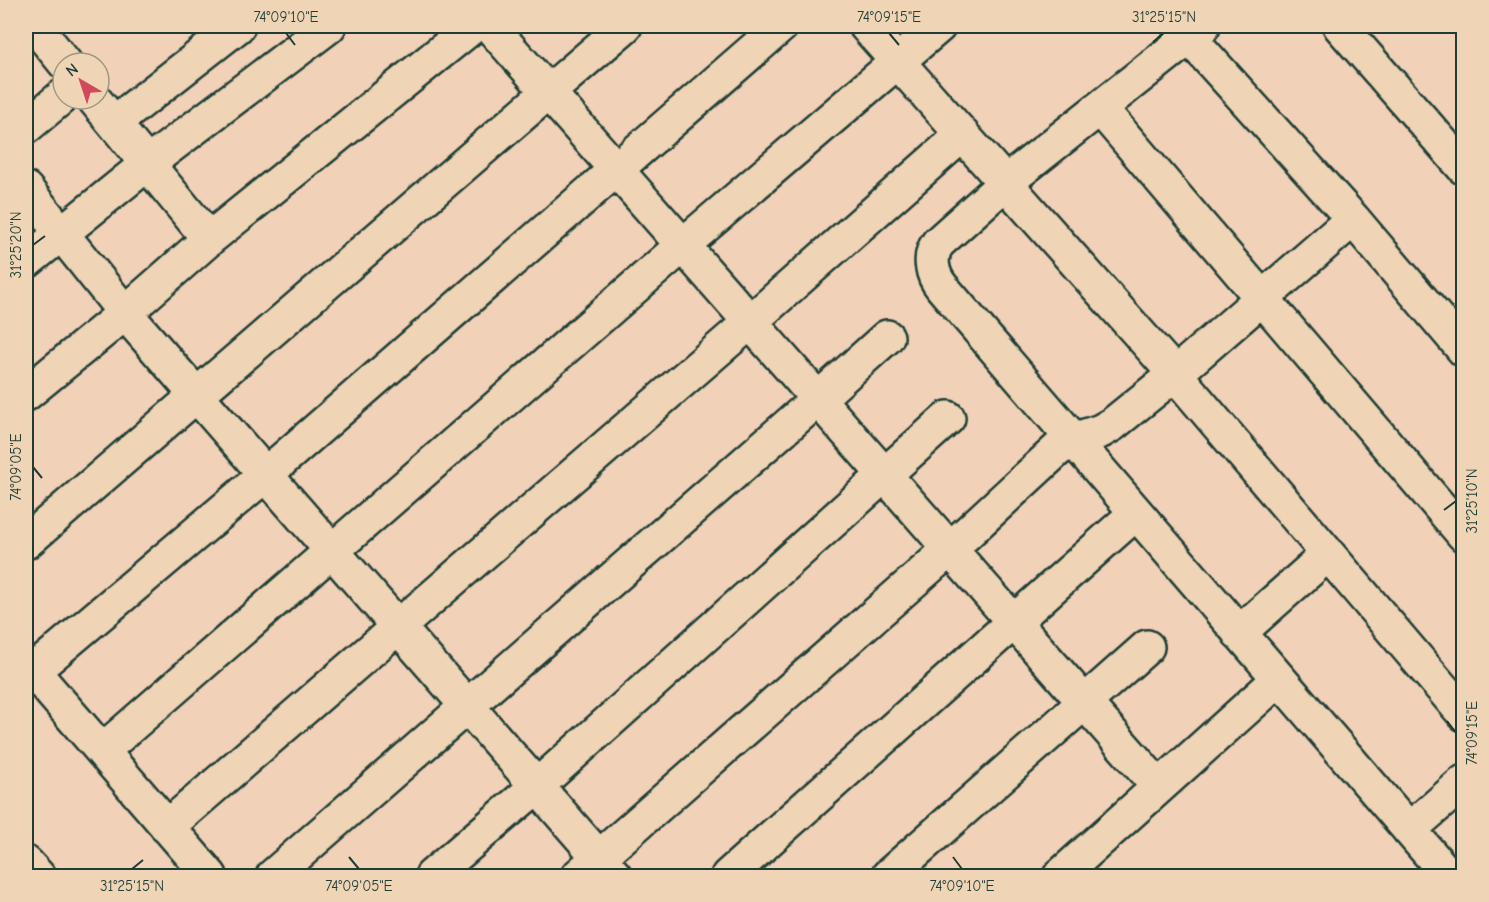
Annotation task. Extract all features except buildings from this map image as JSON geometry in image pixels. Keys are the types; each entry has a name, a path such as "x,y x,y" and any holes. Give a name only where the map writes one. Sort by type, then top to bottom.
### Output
{"street":[{"path":"111,107 238,26"},
{"path":"26,262 147,164 329,26"},
{"path":"26,394 125,313 209,239 473,26"},
{"path":"490,26 1159,787"},
{"path":"26,542 195,394 625,26"},
{"path":"210,876 29,667 265,475 781,26"},
{"path":"866,26 1175,374 1464,714"},
{"path":"102,751 683,245 939,26"},
{"path":"1340,26 1464,168"},
{"path":"1449,876 942,287 934,273 932,256 938,243 1005,183 1100,108 1190,29 1464,350"},
{"path":"39,33 55,51"},
{"path":"26,128 51,106"},
{"path":"1100,108 1464,536"},
{"path":"104,111 209,239"},
{"path":"167,827 750,322 962,135"},
{"path":"26,189 125,313 537,786 597,870 1058,449 1073,440 1101,431 1113,424 1175,374 1353,219"},
{"path":"273,876 468,707 886,337"},
{"path":"432,876 537,786 948,418"},
{"path":"728,876 1136,513"},
{"path":"1239,633 1328,554"},
{"path":"888,876 1147,647"},
{"path":"1060,876 1279,679"},
{"path":"1408,830 1464,782"},
{"path":"26,863 38,876"}]}
